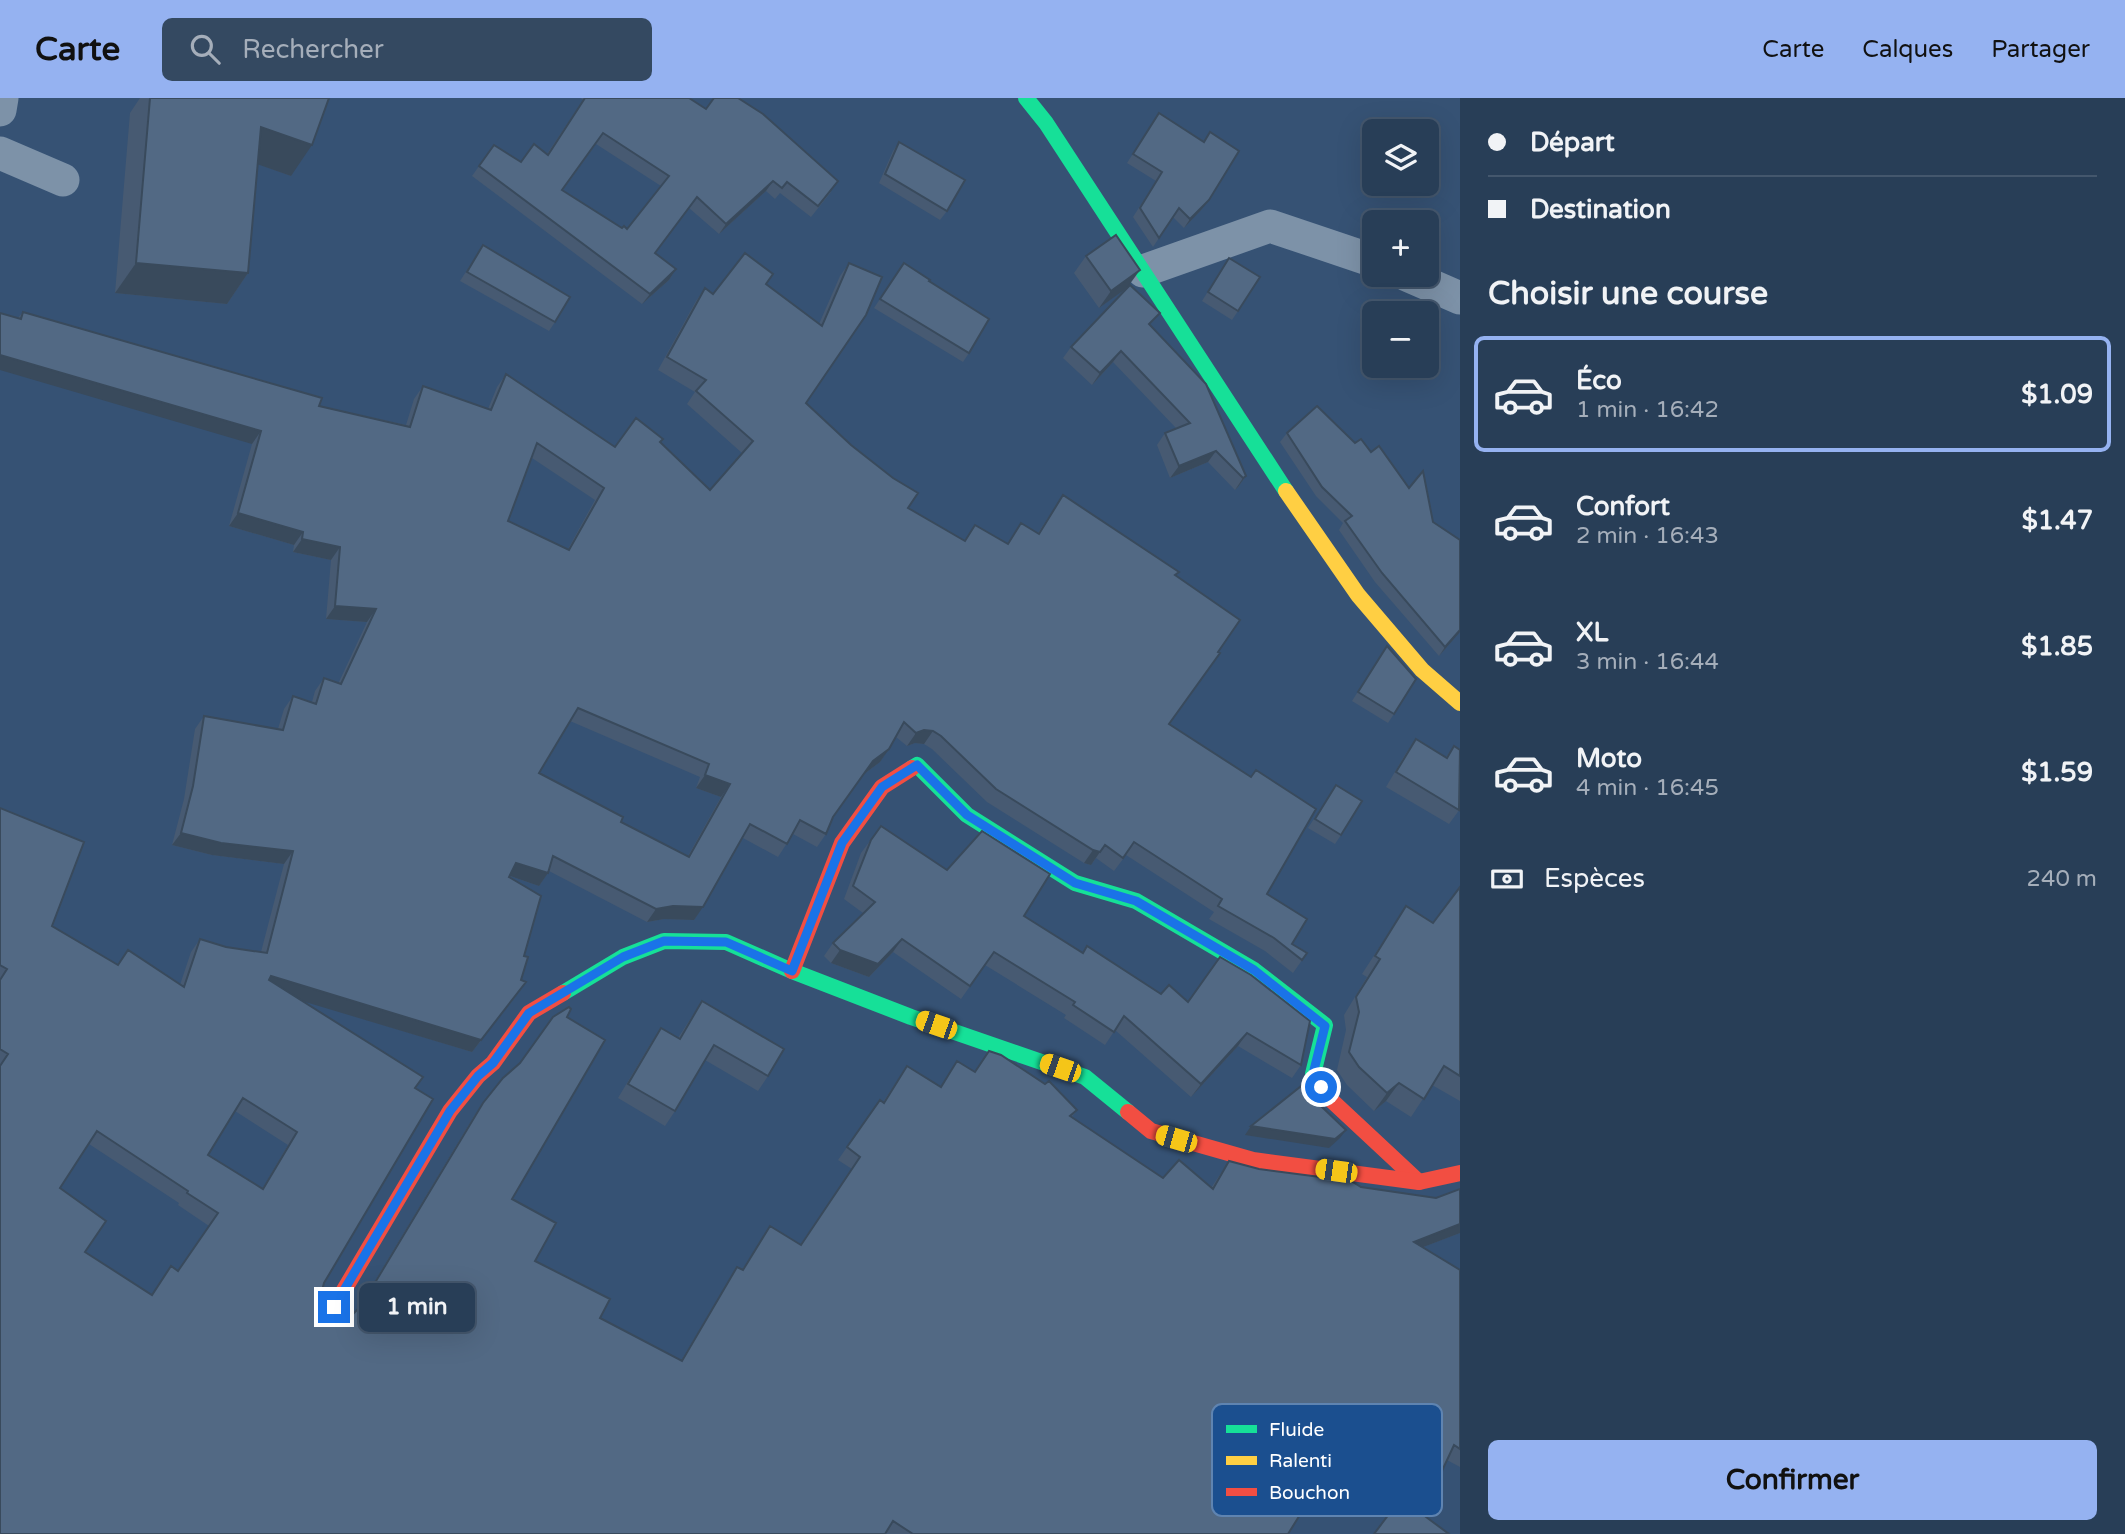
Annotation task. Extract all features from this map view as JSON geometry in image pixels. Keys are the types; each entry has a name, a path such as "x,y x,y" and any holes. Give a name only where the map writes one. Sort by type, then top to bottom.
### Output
{"street":[{"path":"0,110 2,98"},
{"path":"1026,98 1046,123 1309,526 1358,595 1422,670 1460,703"},
{"path":"0,153 62,180"},
{"path":"1143,271 1270,226 1362,257"},
{"path":"1435,287 1460,298"},
{"path":"792,971 842,843 882,787 917,765 967,815 1075,883 1136,901 1242,963 1325,1026 1313,1074 1330,1099 1419,1182"},
{"path":"334,1307 450,1111 478,1076 493,1063 529,1013 623,957 664,941 726,942 911,1017 1085,1077 1151,1131 1253,1160 1419,1182 1460,1172"}],"building":[{"path":"150,98 329,98 312,145 261,127 248,273 136,263"},
{"path":"585,98 689,98 706,109 714,98 738,98 763,114 838,181 818,206 787,182 782,188 773,181 726,224 697,197 655,253 676,269 650,294 479,166 494,145 521,162 534,144 548,155","holes":["603,133 669,176 627,229 562,190"]},
{"path":"1159,113 1204,142 1210,132 1239,151 1209,200 1190,219 1179,208 1159,238 1140,208 1162,172 1133,154"},
{"path":"899,142 965,180 947,211 885,174"},
{"path":"1116,235 1140,270 1111,291 1086,256"},
{"path":"483,245 570,297 555,322 467,272"},
{"path":"745,253 773,274 766,284 822,326 849,263 882,277 866,315 806,403 851,445 893,478 918,493 908,508 965,541 975,525 1008,544 1021,523 1039,534 1063,495 1179,572 1175,575 1240,620 1169,724 1251,777 1256,770 1316,809 1267,894 1307,919 1292,944 1307,953 1302,960 1274,938 1218,906 1222,899 1134,842 1123,858 1105,845 1100,852 1093,850 996,789 941,736 933,731 916,733 904,722 889,749 873,761 833,817 826,834 800,820 787,844 750,824 703,907 673,906 656,909 553,856 548,873 516,863 509,877 541,896 524,956 528,957 521,980 526,982 481,1040 271,976 269,980 423,1077 415,1088 433,1099 324,1283 321,1295 324,1304 331,1313 343,1316 353,1314 361,1306 483,1103 503,1078 520,1063 553,1017 569,1007 571,1009 567,1017 605,1040 512,1199 556,1223 535,1261 610,1299 600,1318 682,1361 737,1267 743,1270 770,1226 801,1245 860,1157 847,1147 880,1100 884,1103 907,1066 941,1087 957,1061 975,1072 989,1051 1001,1055 1045,1084 1049,1081 1077,1110 1070,1116 1163,1178 1179,1160 1213,1189 1229,1161 1259,1169 1351,1181 1361,1187 1436,1198 1460,1189 1460,1224 1414,1242 1460,1270 1460,1449 1454,1445 1442,1471 1442,1404 1212,1404 1212,1516 1299,1516 1288,1534 913,1534 893,1521 885,1534 0,1534 0,1066 8,1054 0,1049 0,980 7,969 0,965 0,808 84,842 52,926 118,965 128,950 184,987 200,939 226,947 267,953 293,851 221,843 181,833 193,786 204,716 283,730 293,696 316,704 324,678 341,684 376,609 335,606 340,547 302,539 303,532 238,513 261,431 0,355 0,313 21,319 23,312 322,398 319,406 410,427 423,386 491,410 506,374 615,447 636,418 663,439 660,442 710,490 753,441 696,391 706,380 667,357 705,288 713,294","holes":["537,443 604,488 569,550 508,521","578,708 709,764 705,775 730,784 689,857 621,822 623,817 539,773","243,1098 297,1132 263,1189 208,1155","97,1131 218,1213 178,1271 171,1266 152,1295 85,1252 106,1221 60,1188"]},
{"path":"1229,258 1260,277 1238,311 1208,292"},
{"path":"904,263 989,319 969,353 880,299"},
{"path":"1130,285 1160,313 1149,324 1206,384 1246,476 1243,478 1216,451 1179,466 1165,433 1190,423 1121,351 1100,373 1071,347"},
{"path":"1317,406 1355,443 1361,439 1371,452 1379,446 1409,488 1423,471 1433,522 1460,540 1460,630 1445,647 1382,573 1345,521 1352,516 1322,487 1287,433"},
{"path":"1387,646 1416,679 1394,714 1358,692"},
{"path":"1416,739 1447,758 1454,746 1460,750 1459,810 1396,772"},
{"path":"1336,785 1362,801 1341,835 1315,819"},
{"path":"881,826 947,870 982,831 1050,874 1024,916 1083,953 1087,946 1161,994 1169,985 1188,1002 1220,957 1251,975 1310,1021 1301,1065 1247,1033 1201,1084 1124,1016 1114,1032 1073,1005 1075,1002 994,952 970,986 902,939 878,964 840,950 833,943 875,902 853,886 871,840"},
{"path":"1460,887 1460,1076 1444,1066 1424,1099 1399,1083 1387,1093 1359,1067 1349,1052 1359,1012 1356,997 1380,959 1375,956 1406,906 1433,923"},
{"path":"702,1001 784,1049 768,1076 714,1045 675,1111 628,1084 661,1028 680,1039"},
{"path":"1305,1083 1321,1106 1346,1130 1335,1139 1251,1126"},
{"path":"1388,1516 1425,1516 1449,1534 1374,1534"}],"traffic: fast":[{"path":"1026,98 1046,123 1286,491"},
{"path":"912,768 917,765 967,815 1075,883 1136,901 1254,970 1325,1025 1313,1074 1330,1099"},
{"path":"563,993 623,957 664,941 726,942 911,1017 1085,1077 1128,1112"}],"traffic: slow":[{"path":"1286,491 1358,595 1422,670 1460,703"}],"traffic: jam":[{"path":"792,971 842,843 882,787 912,768"},
{"path":"334,1307 450,1111 478,1076 493,1063 529,1013 563,993"},
{"path":"1330,1099 1419,1182"},
{"path":"1128,1112 1151,1131 1253,1160 1419,1182 1460,1173"}],"route":[{"path":"334,1307 450,1111 478,1076 493,1063 529,1013 623,957 664,941 726,942 792,971 842,843 882,787 917,765 967,815 1075,883 1136,901 1254,970 1325,1026 1313,1074 1321,1087"}]}
